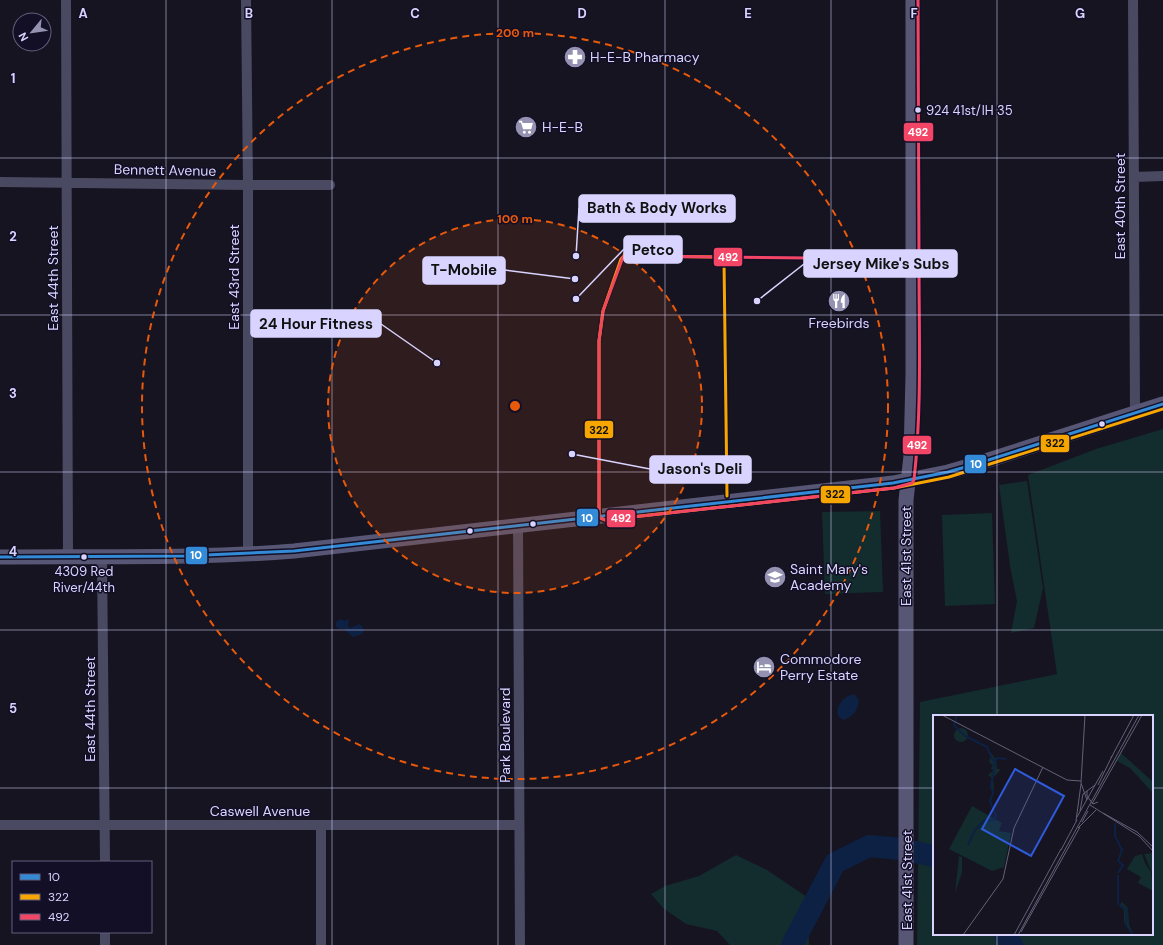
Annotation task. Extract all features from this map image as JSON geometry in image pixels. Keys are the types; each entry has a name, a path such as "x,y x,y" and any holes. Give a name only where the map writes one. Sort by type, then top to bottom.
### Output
{"main road":[{"name":"East 41st Street","path":"906,945 906,500 912,456 914,367 913,0"},
{"path":"0,557 248,555 893,483 948,472 976,464 1163,404"}],"street":[{"name":"East 44th Street","path":"66,0 68,557"},
{"name":"East 43rd Street","path":"246,0 248,185 248,555"},
{"name":"East 40th Street","path":"1133,0 1135,413"},
{"path":"1134,177 1163,176"},
{"name":"Bennett Avenue","path":"0,182 248,185 330,184"},
{"name":"Park Boulevard","path":"518,524 520,945"},
{"name":"East 44th Street","path":"102,557 105,861"},
{"name":"Caswell Avenue","path":"0,825 519,825"},
{"path":"321,825 321,945"},
{"path":"105,933 105,945"}],"green space":[{"path":"1163,429 1163,945 917,945 920,702 1057,674 1028,475 1096,449"},
{"path":"1027,481 1043,588 1034,628 1011,633 1017,601 1010,566 999,485"},
{"path":"880,511 883,592 825,594 822,512"},
{"path":"992,513 995,604 945,606 942,515"},
{"path":"736,855 767,870 807,897 809,945 730,945 717,931 686,924 663,908 651,894 665,886 699,876"}],"water":[{"path":"340,619 345,621 348,619 348,626 350,628 359,624 362,626 364,630 362,634 353,637 344,629 336,627 336,622"},
{"path":"854,694 858,701 857,709 851,716 843,720 838,716 837,712 839,705 844,699"}],"waterway":[{"path":"792,945 835,863 869,846 901,849 933,856"},
{"path":"1006,935 1012,945"}],"transit line":[{"name":"492","path":"918,0 919,264"},
{"name":"322","path":"722,507 605,520 599,517 599,341 603,311 621,259 624,256 719,257 724,260 727,496"},
{"name":"492","path":"909,259 623,257 603,311 599,341 600,518 605,520 894,488 912,483 914,480 917,453 919,399 919,264"},
{"name":"10","path":"0,557 184,556 294,551 893,483 948,472 976,464 1163,404"},
{"name":"322","path":"723,507 894,488 949,477 1163,409"}],"place":[{"name":"H-E-B Pharmacy","path":"575,57"},
{"name":"924 41st/IH 35","path":"918,110"},
{"name":"H-E-B","path":"526,127"},
{"name":"Bath & Body Works","path":"576,256"},
{"name":"T-Mobile","path":"575,279"},
{"name":"Petco","path":"576,299"},
{"name":"Jersey Mike's Subs","path":"757,301"},
{"name":"Freebirds","path":"839,301"},
{"name":"24 Hour Fitness","path":"437,363"},
{"name":"Jason's Deli","path":"572,454"},
{"name":"4309 Red River/44th","path":"84,557"},
{"name":"Saint Mary's Academy","path":"775,577"},
{"name":"Commodore Perry Estate","path":"764,667"}]}
